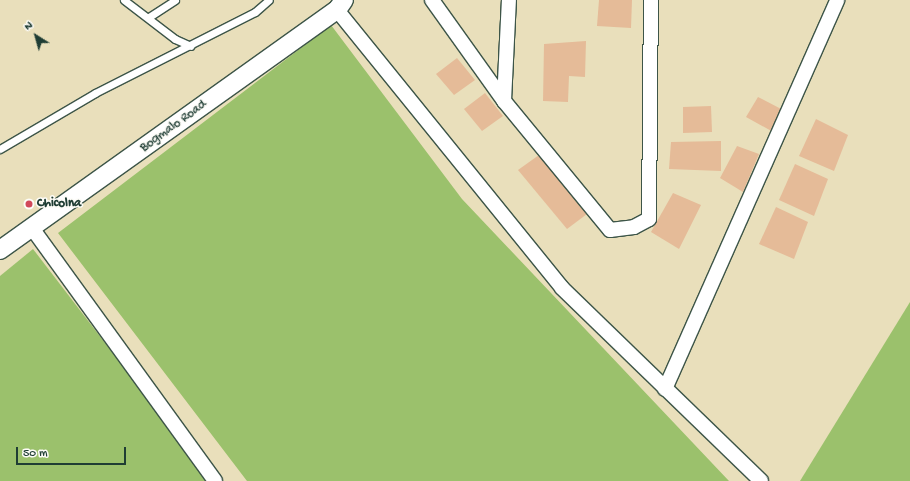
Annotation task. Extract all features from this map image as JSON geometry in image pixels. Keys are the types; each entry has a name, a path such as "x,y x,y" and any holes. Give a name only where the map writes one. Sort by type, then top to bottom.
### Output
{"street":[{"path":"432,0 504,101 610,230 634,227 649,219 651,0"},
{"path":"504,101 510,0"},
{"path":"665,389 837,0"},
{"path":"340,5 562,288 761,481"},
{"name":"Bogmalo Road","path":"0,250 340,5"},
{"path":"32,228 215,481"}],"lane":[{"path":"124,0 149,17 175,39 191,46"},
{"path":"149,17 175,0"},
{"path":"0,149 95,93 191,46 255,12 269,0"}],"green space":[{"path":"331,25 462,199 729,481 247,481 58,233"},
{"path":"33,249 211,481 0,481 0,276"},
{"path":"910,302 910,481 800,481"}],"building":[{"path":"599,0 632,0 631,28 597,26"},
{"path":"586,41 585,77 569,76 568,102 543,101 544,44"},
{"path":"457,58 475,80 454,95 436,74"},
{"path":"485,93 503,116 482,131 464,109"},
{"path":"758,97 785,111 775,133 746,117"},
{"path":"711,106 712,132 683,133 683,107"},
{"path":"816,119 848,135 834,171 799,156"},
{"path":"721,141 721,171 669,169 671,142"},
{"path":"737,146 759,154 743,192 720,178"},
{"path":"539,155 587,214 567,229 518,170"},
{"path":"795,164 828,179 814,216 779,200"},
{"path":"673,193 701,205 679,249 651,232"},
{"path":"776,207 808,222 794,259 759,244"}],"place":[{"name":"Chicolna","path":"29,204"}]}
